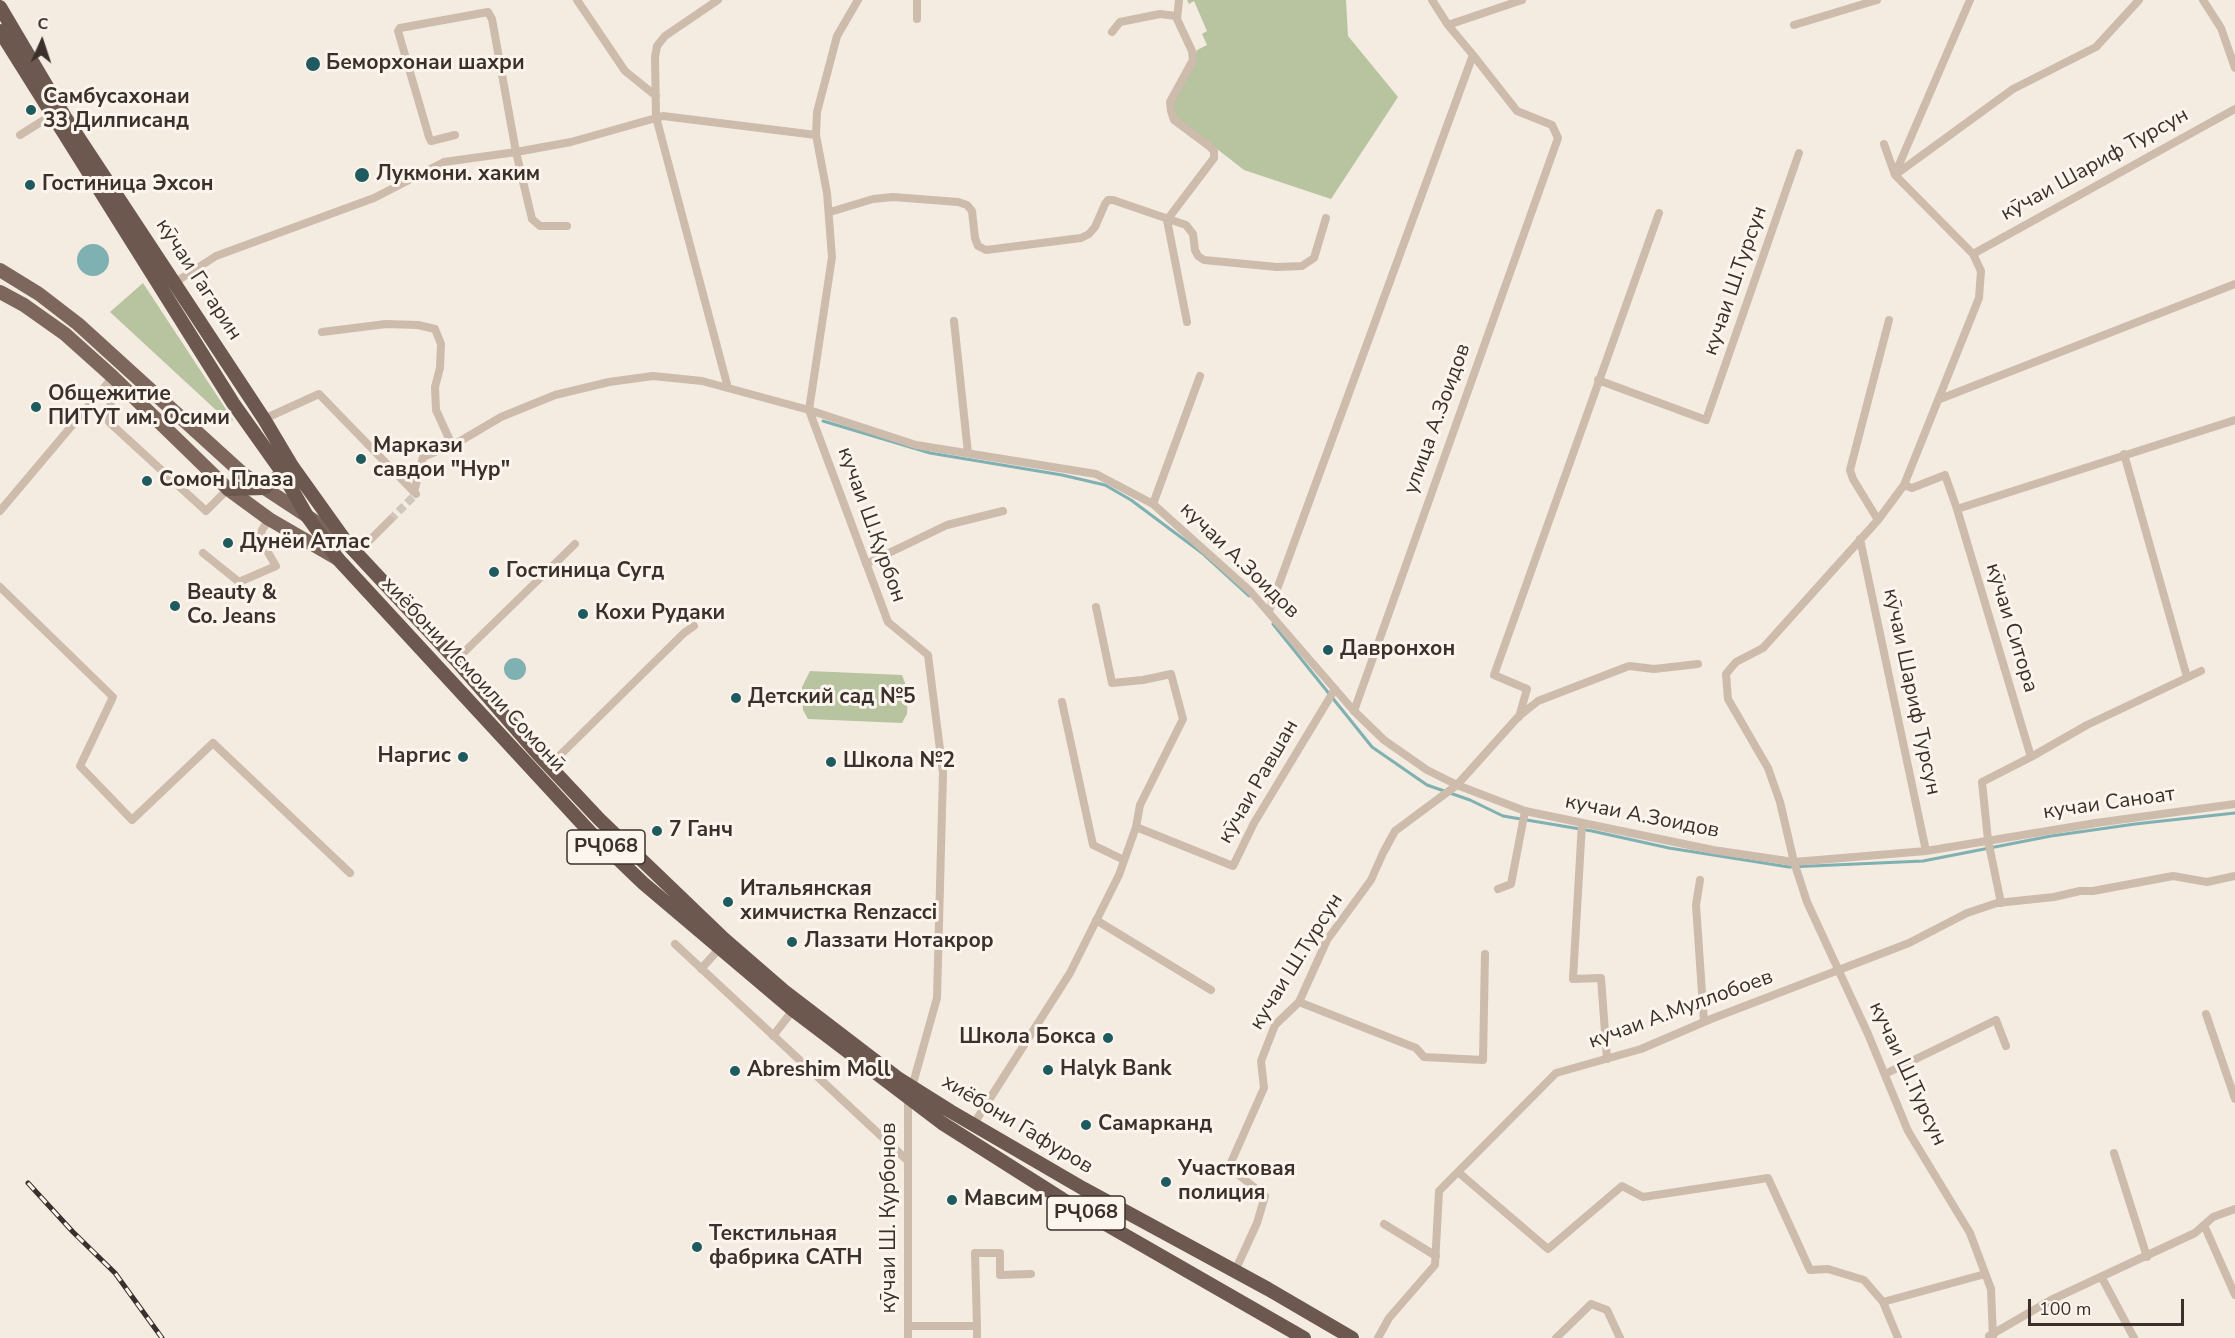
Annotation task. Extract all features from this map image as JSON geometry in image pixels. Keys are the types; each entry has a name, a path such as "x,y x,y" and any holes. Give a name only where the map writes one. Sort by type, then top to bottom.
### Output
{"highway":[{"name":"кӯчаи Гагарин","path":"0,7 169,286 233,403 272,459 287,469 347,543"},
{"name":"кӯчаи Гагарин","path":"0,31 52,115 169,286 264,419 307,516 338,559"},
{"path":"259,484 273,472 272,459"},
{"path":"228,489 259,484 287,469"},
{"name":"хиёбони Исмоили Сомонӣ","path":"347,543 599,819 724,939 910,1093"},
{"name":"хиёбони Исмоили Сомонӣ","path":"338,559 574,816 643,883 793,1010 910,1093"},
{"name":"хиёбони Гафуров","path":"910,1093 973,1125 1352,1338"},
{"name":"РҶ068","path":"910,1093 979,1148 1304,1338"},
{"path":"1255,1308 1268,1289"}],"main road":[{"name":"РҶ068","path":"0,270 39,294 78,324 235,466 259,484"},
{"name":"хиёбони Исмоили Сомонӣ","path":"0,292 24,305 65,334 113,377 228,489 269,519 338,559"},
{"name":"хиёбони Исмоили Сомонӣ","path":"259,484 347,543"}],"street":[{"path":"577,0 625,71 656,96"},
{"path":"718,0 665,36 657,46 655,57 656,117 728,388"},
{"name":"кучаи Ш.Қурбон","path":"858,0 837,36 817,112 816,135 830,212 832,257 809,410 888,622 928,655 943,773 937,998 910,1093"},
{"path":"917,0 917,19"},
{"path":"1179,0 1176,16 1193,55 1193,60 1170,102 1171,111 1174,120 1214,151 1214,158 1167,220 1187,322"},
{"path":"1269,611 1473,55 1448,25 1432,0"},
{"path":"1448,25 1522,0"},
{"path":"1794,25 1877,0"},
{"path":"1895,175 1970,0"},
{"path":"1895,175 2013,89 2096,47 2139,0"},
{"path":"2203,0 2221,28 2235,68"},
{"path":"455,135 431,141 398,31 400,28 488,12 492,19 516,152 532,219 540,226 567,226"},
{"path":"1112,32 1120,22 1160,14 1176,16"},
{"name":"улица А.Зоидов","path":"1354,711 1558,138 1552,125 1516,111 1473,55"},
{"name":"кӯчаи Шариф Турсун","path":"1973,254 2235,109"},
{"path":"20,135 52,115"},
{"path":"169,286 216,256 374,198 444,162 571,142 663,116 816,135"},
{"path":"1795,865 1780,802 1768,768 1728,699 1726,674 1736,662 1763,648 1878,520 1904,485 1979,298 1980,271 1973,254 1895,175 1884,144"},
{"name":"кучаи Ш.Турсун","path":"1598,380 1706,420 1799,153"},
{"path":"830,212 873,199 892,197 958,202 967,205 972,211 975,238 978,246 986,250 1089,234 1108,200 1113,200 1186,225 1191,229 1198,256 1204,260 1277,267 1302,266 1314,258 1326,218"},
{"path":"1518,717 1527,690 1494,675 1659,213"},
{"path":"1940,399 2235,284"},
{"path":"1878,520 1850,470 1889,320"},
{"path":"954,321 968,453"},
{"path":"322,332 386,324 418,325 435,329 441,344 440,368 435,387 436,410 452,445"},
{"name":"кучаи А.Зоидов","path":"264,419 319,394 415,493 423,457 452,445 501,417 555,395 609,382 653,376 702,381 809,410 916,444 1096,474 1153,504 1250,591 1269,611 1332,694 1354,711 1384,740 1451,790 1581,827 1795,865 1989,846"},
{"path":"1153,504 1200,376"},
{"path":"113,377 109,422 206,511 228,489"},
{"path":"0,511 113,377"},
{"path":"1957,509 2235,420"},
{"path":"2124,454 2187,677"},
{"name":"кӯчаи Ситора","path":"1904,485 1912,488 1945,475 2031,758"},
{"path":"866,564 947,525 1003,511"},
{"path":"203,553 239,582 276,566 260,539 262,530 269,519"},
{"path":"357,553 390,520"},
{"name":"кӯчаи Шариф Турсун","path":"1860,539 1926,851"},
{"path":"456,660 575,544"},
{"path":"0,587 113,697 80,766 132,820 213,743 350,873"},
{"path":"973,1125 1070,973 1119,875 1136,827 1140,805 1183,719 1171,674 1112,683 1096,607"},
{"path":"549,766 684,633 694,626"},
{"name":"кучаи Ш.Турсун","path":"1235,1271 1257,1223 1265,1196 1229,1167 1264,1088 1261,1061 1275,1025 1299,1002 1327,940 1371,880 1395,831 1451,790 1518,717 1538,701 1629,666 1654,669 1698,664"},
{"path":"2001,903 1989,846 1982,782 2031,758 2087,724 2202,671"},
{"name":"кӯчаи Равшан","path":"1136,827 1233,866 1254,823 1332,694"},
{"path":"1062,702 1093,845 1124,860"},
{"name":"кучаи Саноат","path":"1989,846 2235,804"},
{"path":"1498,889 1511,884 1525,811"},
{"path":"1581,827 1573,980 1601,978 1607,1059"},
{"name":"кучаи Ш.Турсун","path":"1795,865 1807,902 1840,971 1908,1131 1970,1233 1991,1288 1991,1336"},
{"name":"кучаи А.Муллобоев","path":"1435,1260 1439,1191 1556,1073 1641,1049 1704,1022 1909,944 1967,913 2001,903 2093,891 2173,876 2207,882 2235,876"},
{"path":"1700,880 1696,905 1704,1022"},
{"path":"1096,920 1211,990"},
{"path":"675,944 908,1161"},
{"path":"701,969 719,949"},
{"path":"1299,1002 1416,1048 1424,1057 1483,1060 1485,954"},
{"path":"773,1036 793,1010"},
{"path":"2206,1014 2235,1099"},
{"path":"1885,1074 1996,1020 2006,1046"},
{"name":"кӯчаи Ш. Курбонов","path":"908,1338 910,1093"},
{"path":"2114,1153 2147,1257"},
{"path":"1458,1172 1548,1249 1622,1186 1643,1197 1768,1178 1810,1270 1828,1269 1864,1280 1883,1302 1898,1338"},
{"path":"1991,1336 2052,1300 2147,1257 2195,1233 2213,1217 2235,1209"},
{"path":"1378,1338 1389,1318 1435,1260 1384,1224"},
{"path":"2204,1225 2235,1295"},
{"path":"977,1338 975,1253 1000,1253 1000,1275 1030,1274"},
{"path":"1883,1302 1985,1274"},
{"path":"2102,1278 2134,1338"},
{"path":"1556,1338 1591,1304 1606,1310 1620,1338"},
{"path":"908,1326 977,1326"}],"green space":[{"path":"1187,0 1346,0 1348,36 1398,97 1331,199 1244,170 1176,117 1172,105 1197,50 1207,45 1202,34 1207,31 1194,1 1189,4"},
{"path":"143,283 233,420 230,423 110,312"},
{"path":"810,671 902,675 908,691 907,714 902,723 808,719 803,710 802,687"}],"water":[{"path":"93,244 105,248 109,260 105,272 93,276 81,272 77,260 81,248"},
{"path":"515,658 523,661 526,669 523,677 515,680 507,677 504,669 507,661"}],"waterway":[{"path":"823,421 930,453 1062,475 1105,485 1131,500 1202,553 1249,596"},
{"path":"1273,624 1372,747 1427,785 1470,800 1503,816 1592,831 1669,848 1789,867 1923,861 2051,836 2235,813"}],"tunnel":[{"path":"390,520 416,494"}],"railway":[{"path":"28,1183 115,1273 162,1338"}],"place":[{"name":"Беморхонаи шахри","path":"313,64"},
{"name":"Самбусахонаи 33 Дилписанд","path":"31,110"},
{"name":"Лукмони. хаким","path":"362,175"},
{"name":"Гостиница Эхсон","path":"30,185"},
{"name":"Общежитие ПИТУТ им. Осими","path":"36,407"},
{"name":"Маркази савдои \"Нур\"","path":"361,459"},
{"name":"Сомон Плаза","path":"147,481"},
{"name":"Дунёи Атлас","path":"228,543"},
{"name":"Гостиница Сугд","path":"494,572"},
{"name":"Beauty & Co. Jeans","path":"175,606"},
{"name":"Кохи Рудаки","path":"583,614"},
{"name":"Давронхон","path":"1328,650"},
{"name":"Детский сад №5","path":"736,698"},
{"name":"Наргис","path":"463,757"},
{"name":"Школа №2","path":"831,762"},
{"name":"7 Ганч","path":"657,831"},
{"name":"Итальянская химчистка Renzacci","path":"728,902"},
{"name":"Лаззати Нотакрор","path":"792,942"},
{"name":"Школа Бокса","path":"1108,1038"},
{"name":"Halyk Bank","path":"1048,1070"},
{"name":"Abreshim Moll","path":"735,1071"},
{"name":"Самарканд","path":"1086,1125"},
{"name":"Участковая полиция","path":"1166,1182"},
{"name":"Мавсим","path":"952,1200"},
{"name":"Текстильная фабрика САТН","path":"697,1247"}]}
